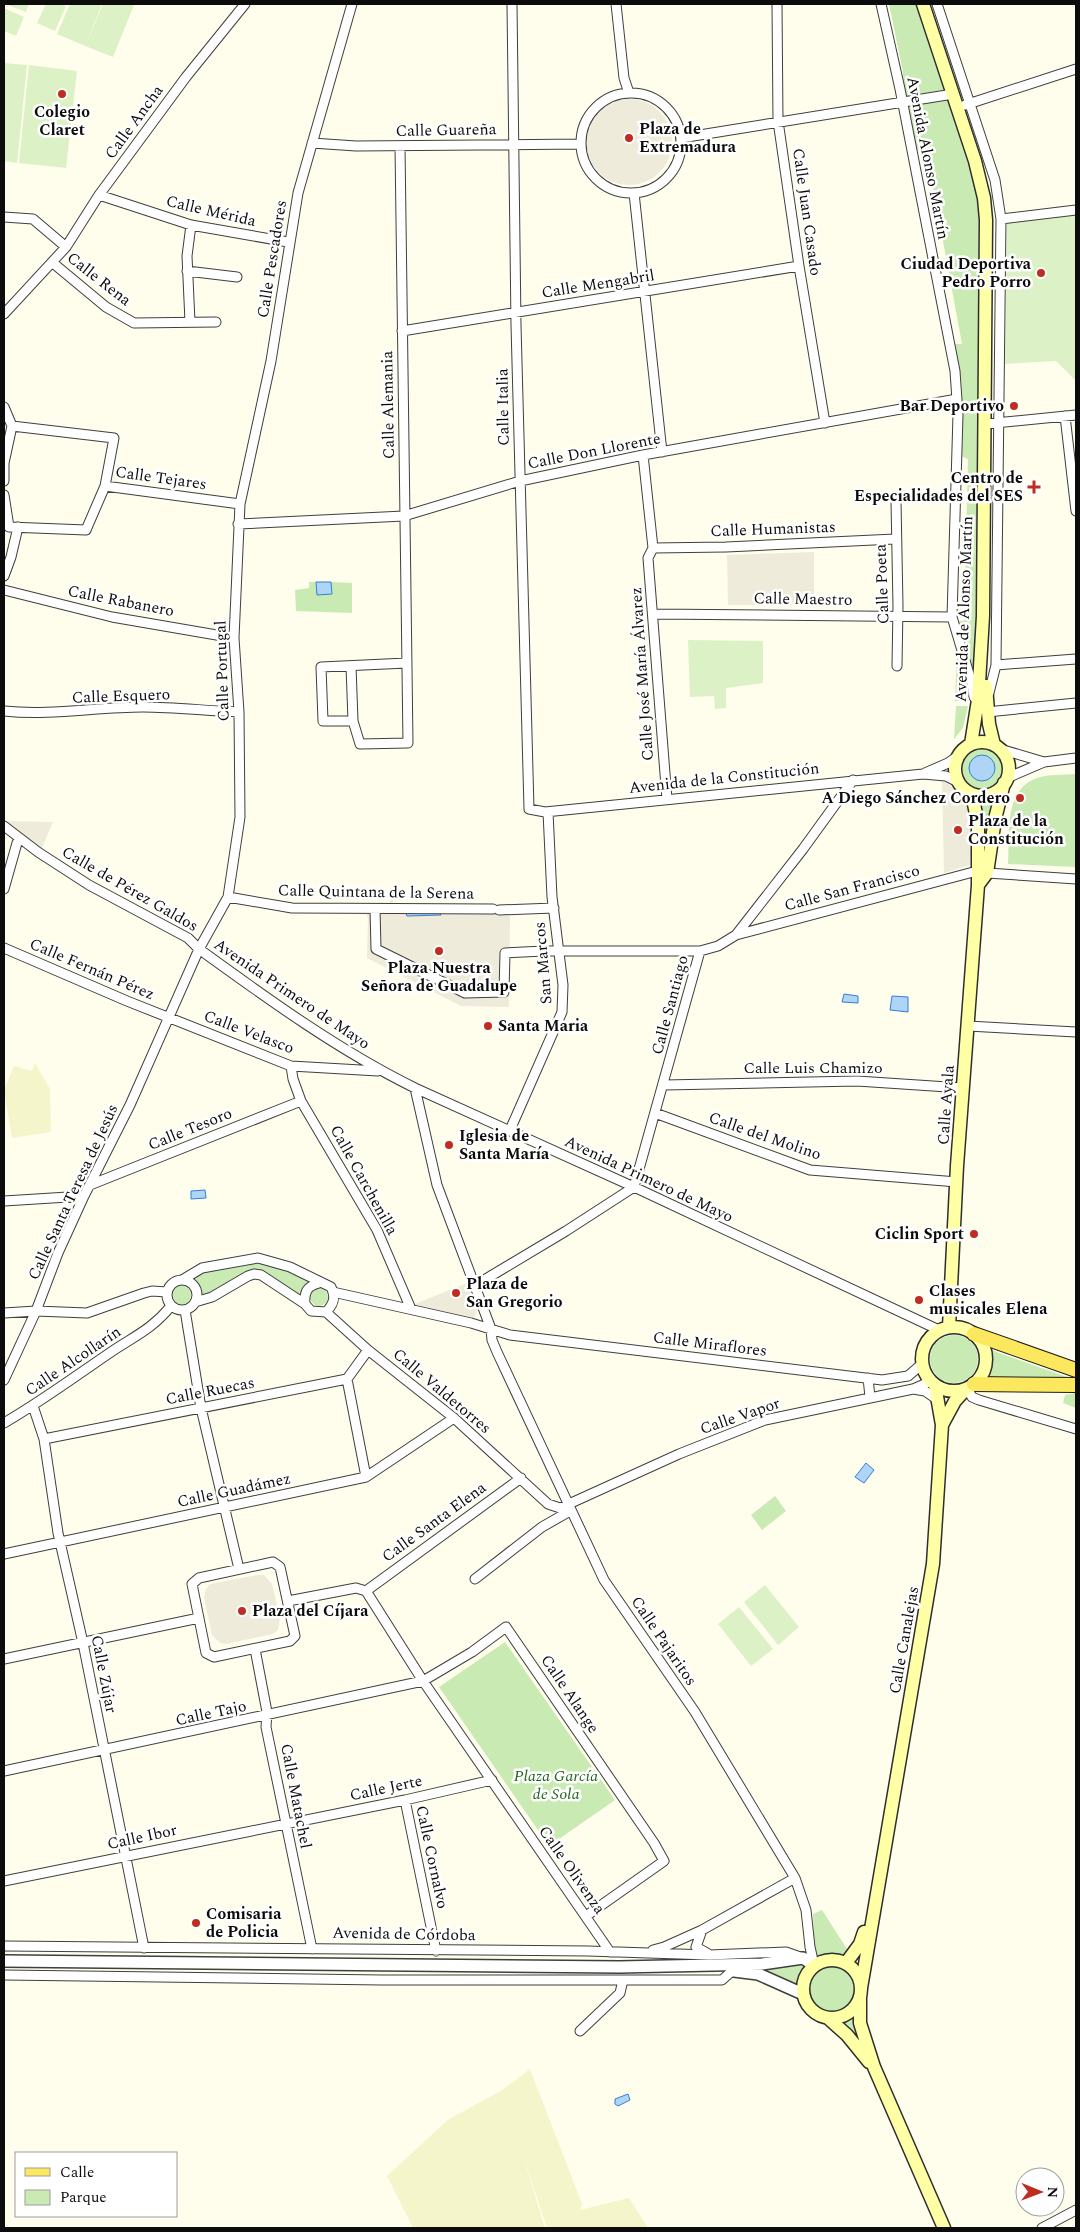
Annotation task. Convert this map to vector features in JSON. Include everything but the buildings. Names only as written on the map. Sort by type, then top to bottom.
[{"type":"main road","name":"Avenida de Alonso Martín","points":[[923,4],[975,161],[984,198],[986,244],[982,616],[984,704],[997,747]]},
{"type":"main road","name":"Avenida de Alonso Martín","points":[[973,739],[984,704]]},
{"type":"main road","points":[[968,792],[984,796],[992,794],[1005,781],[1008,762],[997,747],[987,742],[973,739],[958,756],[955,774],[958,782],[968,792],[974,804],[978,824],[982,872]]},
{"type":"main road","name":"Calle Ayala","points":[[942,1324],[957,1182],[978,885],[1005,781]]},
{"type":"main road","points":[[1076,1370],[961,1328],[942,1324],[924,1346],[922,1364],[933,1383],[951,1391],[969,1387],[1076,1385]]},
{"type":"main road","points":[[942,1425],[952,1407],[984,1368],[985,1359],[980,1341],[974,1334]]},
{"type":"main road","name":"Calle Canalejas","points":[[874,2067],[860,2022],[861,1993],[875,1899],[932,1577],[939,1503],[942,1425],[933,1383]]},
{"type":"main road","name":"Calle Canalejas","points":[[846,1963],[860,1944],[875,1899]]},
{"type":"main road","points":[[828,2018],[844,2015],[851,2011],[861,1993],[857,1973],[846,1963],[830,1960],[814,1965],[805,1978],[803,1994],[809,2007],[821,2016],[828,2018],[847,2035],[874,2067],[944,2228]]},
{"type":"street","name":"Calle Ancha","points":[[6,310],[53,263],[66,247],[99,195],[186,77],[245,4]]},
{"type":"street","name":"Calle Pescadores","points":[[238,524],[240,504],[271,361],[288,242],[298,192],[352,4]]},
{"type":"street","name":"Calle Italia","points":[[512,4],[516,313],[529,809]]},
{"type":"street","points":[[616,4],[624,78],[629,93]]},
{"type":"street","name":"Calle Juan Casado","points":[[777,4],[778,121],[799,266],[825,422]]},
{"type":"street","name":"Avenida Alonso Martín","points":[[881,4],[955,371],[957,399],[952,616],[974,693],[973,739]]},
{"type":"street","name":"Avenida de Alonso Martín","points":[[937,4],[995,180],[1001,219],[996,665],[984,704]]},
{"type":"street","points":[[957,108],[1076,69]]},
{"type":"street","points":[[629,93],[650,97],[667,109],[675,121],[681,138],[677,162],[670,174],[660,184],[634,193],[614,190],[597,180],[588,170],[581,144],[582,131],[587,119],[595,108],[610,98],[629,93]]},
{"type":"street","points":[[681,138],[953,94]]},
{"type":"street","name":"Calle Guareña","points":[[312,143],[400,146],[581,144]]},
{"type":"street","name":"Calle Alemania","points":[[353,721],[360,744],[408,742],[400,146]]},
{"type":"street","points":[[634,193],[662,452]]},
{"type":"street","name":"Calle Mérida","points":[[99,195],[191,225],[288,242]]},
{"type":"street","points":[[1001,219],[1076,210]]},
{"type":"street","points":[[4,217],[33,219],[66,247]]},
{"type":"street","points":[[190,322],[187,271],[191,225]]},
{"type":"street","name":"Calle Rena","points":[[53,263],[106,307],[134,323],[216,322]]},
{"type":"street","name":"Calle Mengabril","points":[[402,331],[799,266]]},
{"type":"street","points":[[187,271],[237,277]]},
{"type":"street","name":"Calle Don Llorente","points":[[238,524],[404,516],[520,481],[643,455],[957,399]]},
{"type":"street","points":[[4,407],[12,426],[4,463],[4,481]]},
{"type":"street","points":[[985,424],[1076,415]]},
{"type":"street","points":[[1065,416],[1076,511]]},
{"type":"street","points":[[12,426],[114,438],[106,486]]},
{"type":"street","name":"Calle José María Álvarez","points":[[643,455],[652,548],[648,558],[654,614],[667,799]]},
{"type":"street","name":"Calle Tejares","points":[[18,528],[86,530],[106,486],[240,504]]},
{"type":"street","points":[[4,495],[9,527],[18,528],[4,576]]},
{"type":"street","name":"Calle Poeta","points":[[896,501],[897,666]]},
{"type":"street","name":"Calle Portugal","points":[[228,898],[240,817],[239,712],[234,638],[238,524]]},
{"type":"street","name":"Calle Humanistas","points":[[652,548],[895,539]]},
{"type":"street","name":"Calle Rabanero","points":[[4,590],[112,617],[234,638]]},
{"type":"street","name":"Calle Maestro","points":[[654,614],[952,616]]},
{"type":"street","points":[[996,665],[1076,659]]},
{"type":"street","points":[[351,666],[353,721],[323,721],[321,666],[407,663]]},
{"type":"street","points":[[984,704],[1076,703]]},
{"type":"street","name":"Calle Esquero","points":[[4,711],[26,714],[62,713],[142,707],[239,712]]},
{"type":"street","points":[[997,747],[1044,762]]},
{"type":"street","name":"Avenida de la Constitución","points":[[923,774],[948,764],[958,756]]},
{"type":"street","points":[[1005,781],[1044,762],[1076,758]]},
{"type":"street","name":"Avenida de la Constitución","points":[[529,809],[548,812],[923,774],[946,776],[958,782]]},
{"type":"street","name":"Calle Santiago","points":[[634,1187],[700,951],[718,946],[736,935],[803,849],[853,780]]},
{"type":"street","points":[[827,783],[841,796]]},
{"type":"street","name":"San Marcos","points":[[510,1130],[562,1012],[563,985],[554,908],[548,812]]},
{"type":"street","name":"Calle de Pérez Galdos","points":[[4,826],[20,840],[89,885],[188,938],[199,949]]},
{"type":"street","points":[[4,889],[14,852],[20,840]]},
{"type":"street","name":"Calle San Francisco","points":[[736,935],[982,872],[1076,879]]},
{"type":"street","name":"Calle Quintana de la Serena","points":[[228,898],[292,908],[496,910],[554,908]]},
{"type":"street","name":"Calle Santa Teresa de Jesús","points":[[4,1380],[36,1311],[58,1253],[84,1196],[130,1105],[199,949],[228,898]]},
{"type":"street","points":[[375,908],[376,949],[465,993],[504,992],[505,953],[700,951]]},
{"type":"street","name":"Calle Fernán Pérez","points":[[4,948],[168,1017]]},
{"type":"street","name":"Avenida Primero de Mayo","points":[[199,949],[284,1011],[381,1071],[429,1095],[634,1187],[773,1254],[942,1324]]},
{"type":"street","name":"Calle Velasco","points":[[168,1017],[290,1066],[381,1071]]},
{"type":"street","points":[[968,1026],[1076,1032]]},
{"type":"street","name":"Calle Carchenilla","points":[[290,1066],[302,1101],[376,1230],[411,1309]]},
{"type":"street","name":"Calle Luis Chamizo","points":[[664,1085],[857,1081],[963,1088]]},
{"type":"street","points":[[415,1088],[437,1185],[491,1328]]},
{"type":"street","points":[[419,1105],[429,1095]]},
{"type":"street","name":"Calle Tesoro","points":[[90,1185],[302,1101]]},
{"type":"street","name":"Calle del Molino","points":[[655,1114],[810,1170],[957,1182]]},
{"type":"street","points":[[474,1286],[566,1231],[634,1187]]},
{"type":"street","points":[[4,1200],[84,1196]]},
{"type":"street","points":[[239,1569],[226,1507],[222,1498],[178,1309],[167,1300],[167,1292],[174,1282],[182,1280],[202,1268],[258,1258],[290,1268],[332,1289],[491,1328]]},
{"type":"street","name":"Calle Valdetorres","points":[[195,1302],[212,1297],[248,1276],[254,1274],[261,1275],[305,1304],[311,1311],[322,1312],[454,1418],[552,1507],[569,1508]]},
{"type":"street","points":[[178,1309],[195,1302],[197,1298],[195,1288],[187,1281],[182,1280]]},
{"type":"street","points":[[305,1304],[304,1294],[312,1284],[318,1282]]},
{"type":"street","points":[[322,1312],[333,1302],[332,1289]]},
{"type":"street","points":[[4,1313],[36,1311],[87,1313],[152,1291],[167,1292]]},
{"type":"street","name":"Calle Alcollarín","points":[[4,1423],[33,1406],[178,1309]]},
{"type":"street","points":[[471,1323],[480,1317],[484,1311]]},
{"type":"street","name":"Calle Miraflores","points":[[491,1328],[510,1335],[868,1378],[893,1380],[908,1376],[922,1364]]},
{"type":"street","name":"Calle Pajaritos","points":[[491,1328],[492,1340],[561,1492],[604,1580],[695,1712],[795,1878],[806,1910],[814,1965]]},
{"type":"street","points":[[366,1477],[347,1379],[368,1350]]},
{"type":"street","points":[[868,1378],[870,1397]]},
{"type":"street","name":"Calle Ruecas","points":[[44,1439],[347,1379]]},
{"type":"street","name":"Calle Vapor","points":[[475,1579],[569,1508],[679,1454],[765,1420],[933,1383]]},
{"type":"street","points":[[969,1387],[972,1397],[979,1400],[1076,1429]]},
{"type":"street","points":[[912,1389],[926,1391],[938,1400]]},
{"type":"street","points":[[952,1407],[962,1402],[979,1400]]},
{"type":"street","name":"Calle Zújar","points":[[33,1406],[44,1439],[61,1542],[144,1948]]},
{"type":"street","name":"Calle Guadámez","points":[[4,1554],[366,1477],[454,1418]]},
{"type":"street","name":"Calle Santa Elena","points":[[366,1591],[521,1478]]},
{"type":"street","points":[[539,1495],[552,1499],[561,1492]]},
{"type":"street","points":[[273,1562],[280,1567],[288,1600],[295,1636],[290,1641],[214,1657],[206,1653],[192,1584],[199,1578],[273,1562]]},
{"type":"street","points":[[288,1600],[356,1588],[366,1591]]},
{"type":"street","name":"Calle Olivenza","points":[[366,1591],[423,1681],[610,1952]]},
{"type":"street","points":[[4,1659],[199,1618]]},
{"type":"street","name":"Calle Alange","points":[[423,1681],[472,1652],[506,1627],[649,1835],[664,1861],[586,1916]]},
{"type":"street","name":"Calle Matachel","points":[[255,1648],[286,1823],[312,1949]]},
{"type":"street","name":"Calle Tajo","points":[[4,1772],[266,1717],[423,1681]]},
{"type":"street","name":"Calle Jerte","points":[[286,1823],[405,1800],[492,1780]]},
{"type":"street","name":"Calle Cornalvo","points":[[405,1800],[436,1950]]},
{"type":"street","name":"Calle Ibor","points":[[4,1881],[286,1823]]},
{"type":"street","points":[[638,1952],[664,1948],[702,1930],[795,1878]]},
{"type":"street","points":[[702,1930],[696,1947],[709,1955]]},
{"type":"street","name":"Avenida de Córdoba","points":[[4,1946],[638,1952],[709,1955],[786,1952],[804,1958],[814,1965]]},
{"type":"street","name":"Avenida de Córdoba","points":[[4,1961],[690,1966],[762,1964],[804,1958]]},
{"type":"street","name":"Avenida de Córdoba","points":[[690,1966],[758,1974],[803,1994]]},
{"type":"street","points":[[4,1975],[382,1980],[722,1980],[732,1971]]},
{"type":"street","points":[[580,2031],[620,1993],[623,1980]]},
{"type":"street","points":[[1042,2228],[1076,2210]]},
{"type":"green space","points":[[5,4],[29,4],[26,12]]},
{"type":"green space","points":[[46,4],[66,6],[55,31],[37,23]]},
{"type":"green space","points":[[70,4],[102,4],[85,46],[57,34]]},
{"type":"green space","points":[[103,4],[134,5],[113,57],[85,46]]},
{"type":"green space","points":[[889,4],[923,4],[980,180],[985,424],[975,675],[958,621],[964,621],[968,459],[961,456],[953,344],[962,344],[926,149],[912,151],[902,102],[903,72]]},
{"type":"green space","points":[[4,8],[24,17],[16,36],[4,31]]},
{"type":"green space","points":[[4,63],[27,65],[17,163],[4,161]]},
{"type":"green space","points":[[29,65],[77,71],[66,168],[19,163]]},
{"type":"green space","name":"Ciudad Deportiva Pedro Porro","points":[[1076,210],[1076,381],[1056,361],[1005,364],[1007,218]]},
{"type":"green space","points":[[309,582],[316,582],[317,595],[332,594],[331,582],[352,583],[352,613],[296,611],[295,590],[309,588]]},
{"type":"green space","points":[[688,640],[763,641],[763,683],[726,688],[726,708],[715,709],[714,696],[690,697]]},
{"type":"green space","points":[[957,655],[966,681],[968,698],[964,701],[955,701]]},
{"type":"green space","points":[[956,706],[968,706],[963,728],[954,739]]},
{"type":"green space","points":[[979,746],[987,746],[999,752],[1005,768],[999,784],[987,790],[979,790],[967,784],[961,772],[961,764],[967,752]]},
{"type":"green space","points":[[1076,774],[1076,867],[1008,864],[1009,827],[1013,803],[1018,792],[1026,784],[1037,778],[1051,775]]},
{"type":"green space","points":[[993,802],[988,845],[984,844],[980,803]]},
{"type":"green space","points":[[35,1063],[50,1089],[51,1132],[12,1138],[4,1090],[14,1066],[32,1071]]},
{"type":"green space","points":[[244,1263],[267,1264],[290,1272],[309,1282],[303,1288],[300,1298],[256,1271],[199,1300],[199,1289],[189,1278],[202,1272]]},
{"type":"green space","points":[[181,1285],[188,1288],[191,1295],[188,1302],[181,1305],[174,1302],[171,1295],[174,1288]]},
{"type":"green space","points":[[315,1288],[323,1288],[328,1293],[326,1304],[315,1306],[310,1301],[310,1293]]},
{"type":"green space","points":[[954,1335],[963,1337],[971,1342],[976,1350],[978,1359],[976,1368],[971,1376],[963,1381],[954,1383],[945,1381],[937,1376],[932,1368],[930,1359],[932,1350],[937,1342],[945,1337]]},
{"type":"green space","points":[[988,1349],[1070,1378],[981,1381],[989,1366]]},
{"type":"green space","points":[[1076,1393],[1076,1408],[1063,1403],[1065,1395]]},
{"type":"green space","points":[[775,1496],[786,1511],[762,1530],[751,1515]]},
{"type":"green space","points":[[765,1585],[799,1627],[778,1645],[744,1602]]},
{"type":"green space","points":[[739,1607],[773,1649],[751,1666],[718,1624]]},
{"type":"green space","name":"Plaza García de Sola","points":[[505,1642],[615,1800],[549,1846],[439,1687]]},
{"type":"green space","points":[[822,1910],[847,1949],[850,1958],[846,1963],[857,1973],[860,1980],[860,1997],[874,2067],[828,2018],[812,2009],[803,1994],[757,1974],[762,1964],[793,1960],[814,1951],[813,1914]]},
{"type":"green space","points":[[530,2069],[582,2204],[580,2210],[629,2198],[648,2228],[547,2228],[521,2150],[545,2228],[413,2228],[387,2176],[449,2119],[501,2091]]},
{"type":"shaded area","name":"Plaza de Extremadura","points":[[629,99],[645,102],[653,106],[665,118],[669,126],[672,142],[669,158],[665,166],[653,178],[645,182],[629,185],[613,182],[605,178],[593,166],[589,158],[586,142],[589,126],[593,118],[605,106],[613,102]]},
{"type":"shaded area","points":[[814,552],[814,605],[728,605],[727,555]]},
{"type":"shaded area","name":"Plaza de la Constitución","points":[[942,781],[950,785],[966,802],[973,823],[970,865],[944,873]]},
{"type":"shaded area","points":[[4,821],[53,822],[41,850]]},
{"type":"shaded area","name":"Plaza Nuestra Señora de Guadalupe","points":[[393,899],[393,904],[508,905],[510,916],[509,1007],[461,1006],[367,958],[368,919],[364,904],[389,904],[390,900]]},
{"type":"shaded area","name":"Plaza de San Gregorio","points":[[467,1283],[478,1309],[473,1319],[418,1310],[415,1304]]},
{"type":"shaded area","name":"Plaza del Cíjara","points":[[264,1575],[272,1584],[280,1618],[278,1630],[273,1634],[226,1644],[220,1643],[212,1635],[204,1598],[205,1592],[209,1585],[214,1583]]},
{"type":"water","points":[[316,582],[331,582],[332,594],[317,595]]},
{"type":"water","points":[[982,755],[991,759],[995,768],[991,777],[982,781],[973,777],[969,768],[973,759]]},
{"type":"water","points":[[406,913],[440,913],[441,915],[407,916]]},
{"type":"water","points":[[844,994],[858,996],[858,1003],[842,1002]]},
{"type":"water","points":[[892,996],[908,997],[908,1012],[890,1010]]},
{"type":"water","points":[[205,1190],[206,1198],[191,1199],[191,1191]]},
{"type":"water","points":[[866,1463],[874,1470],[864,1483],[855,1477]]},
{"type":"water","points":[[628,2094],[630,2100],[618,2106],[615,2104],[615,2099]]},
{"type":"place","name":"Colegio Claret","points":[[62,94]]},
{"type":"place","name":"Plaza de Extremadura","points":[[629,138]]},
{"type":"place","name":"Ciudad Deportiva Pedro Porro","points":[[1041,273]]},
{"type":"place","name":"Bar Deportivo","points":[[1014,406]]},
{"type":"place","name":"Centro de Especialidades del SES","points":[[1034,487]]},
{"type":"place","name":"A Diego Sánchez Cordero","points":[[1020,798]]},
{"type":"place","name":"Plaza de la Constitución","points":[[958,830]]},
{"type":"place","name":"Plaza Nuestra Señora de Guadalupe","points":[[439,951]]},
{"type":"place","name":"Santa Maria","points":[[488,1026]]},
{"type":"place","name":"Iglesia de Santa María","points":[[449,1145]]},
{"type":"place","name":"Ciclin Sport","points":[[974,1234]]},
{"type":"place","name":"Plaza de San Gregorio","points":[[456,1293]]},
{"type":"place","name":"Clases musicales Elena","points":[[919,1300]]},
{"type":"place","name":"Plaza del Cíjara","points":[[242,1611]]},
{"type":"place","name":"Comisaria de Policia","points":[[196,1923]]}]
